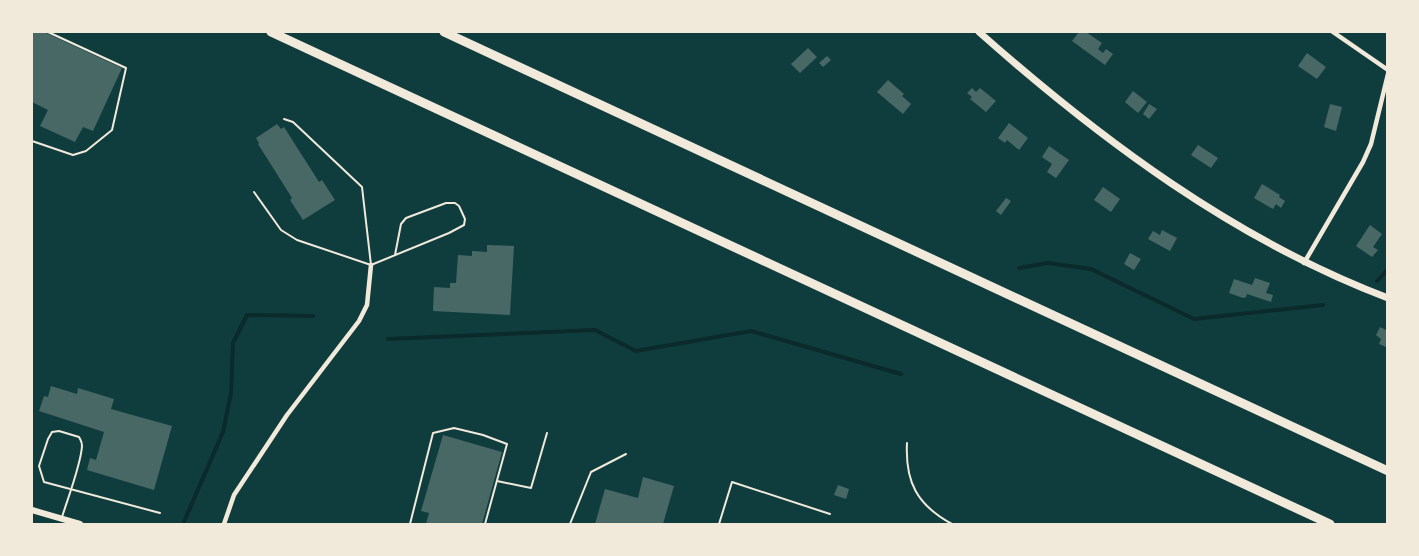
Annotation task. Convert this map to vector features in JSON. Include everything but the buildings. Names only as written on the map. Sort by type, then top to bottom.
[{"type":"highway","points":[[271,32],[1330,525]]},
{"type":"highway","points":[[444,32],[1388,471]]},
{"type":"main road","points":[[980,32],[1148,168],[1262,240],[1304,263],[1388,298]]},
{"type":"street","points":[[1304,263],[1363,162],[1371,144],[1388,72],[1333,32]]},
{"type":"street","points":[[224,525],[234,495],[286,415],[359,321],[367,304],[371,265]]},
{"type":"street","points":[[32,510],[80,525]]},
{"type":"lane","points":[[32,141],[73,155],[86,151],[112,130],[126,68],[48,32]]},
{"type":"lane","points":[[284,119],[293,122],[362,187],[371,265]]},
{"type":"lane","points":[[254,192],[281,230],[297,240],[371,265],[460,228],[464,225],[465,219],[459,206],[446,203],[406,218],[401,224],[395,255]]},
{"type":"lane","points":[[410,525],[433,434],[454,428],[507,444],[485,525]]},
{"type":"lane","points":[[62,519],[70,488],[82,444],[79,437],[59,430],[52,432],[48,439],[39,466],[44,482],[70,488],[160,513]]},
{"type":"lane","points":[[497,481],[531,488],[547,433]]},
{"type":"lane","points":[[570,525],[591,472],[626,454]]},
{"type":"lane","points":[[719,525],[732,482],[830,514]]},
{"type":"path","points":[[907,443],[906,459],[914,490],[924,506],[952,525]]},
{"type":"waterway","points":[[1019,268],[1048,263],[1091,269],[1194,319],[1323,305]]},
{"type":"waterway","points":[[1377,281],[1388,269]]},
{"type":"waterway","points":[[183,524],[223,432],[231,393],[233,343],[247,315],[313,316]]},
{"type":"waterway","points":[[388,339],[595,330],[636,351],[751,331],[901,374]]}]
